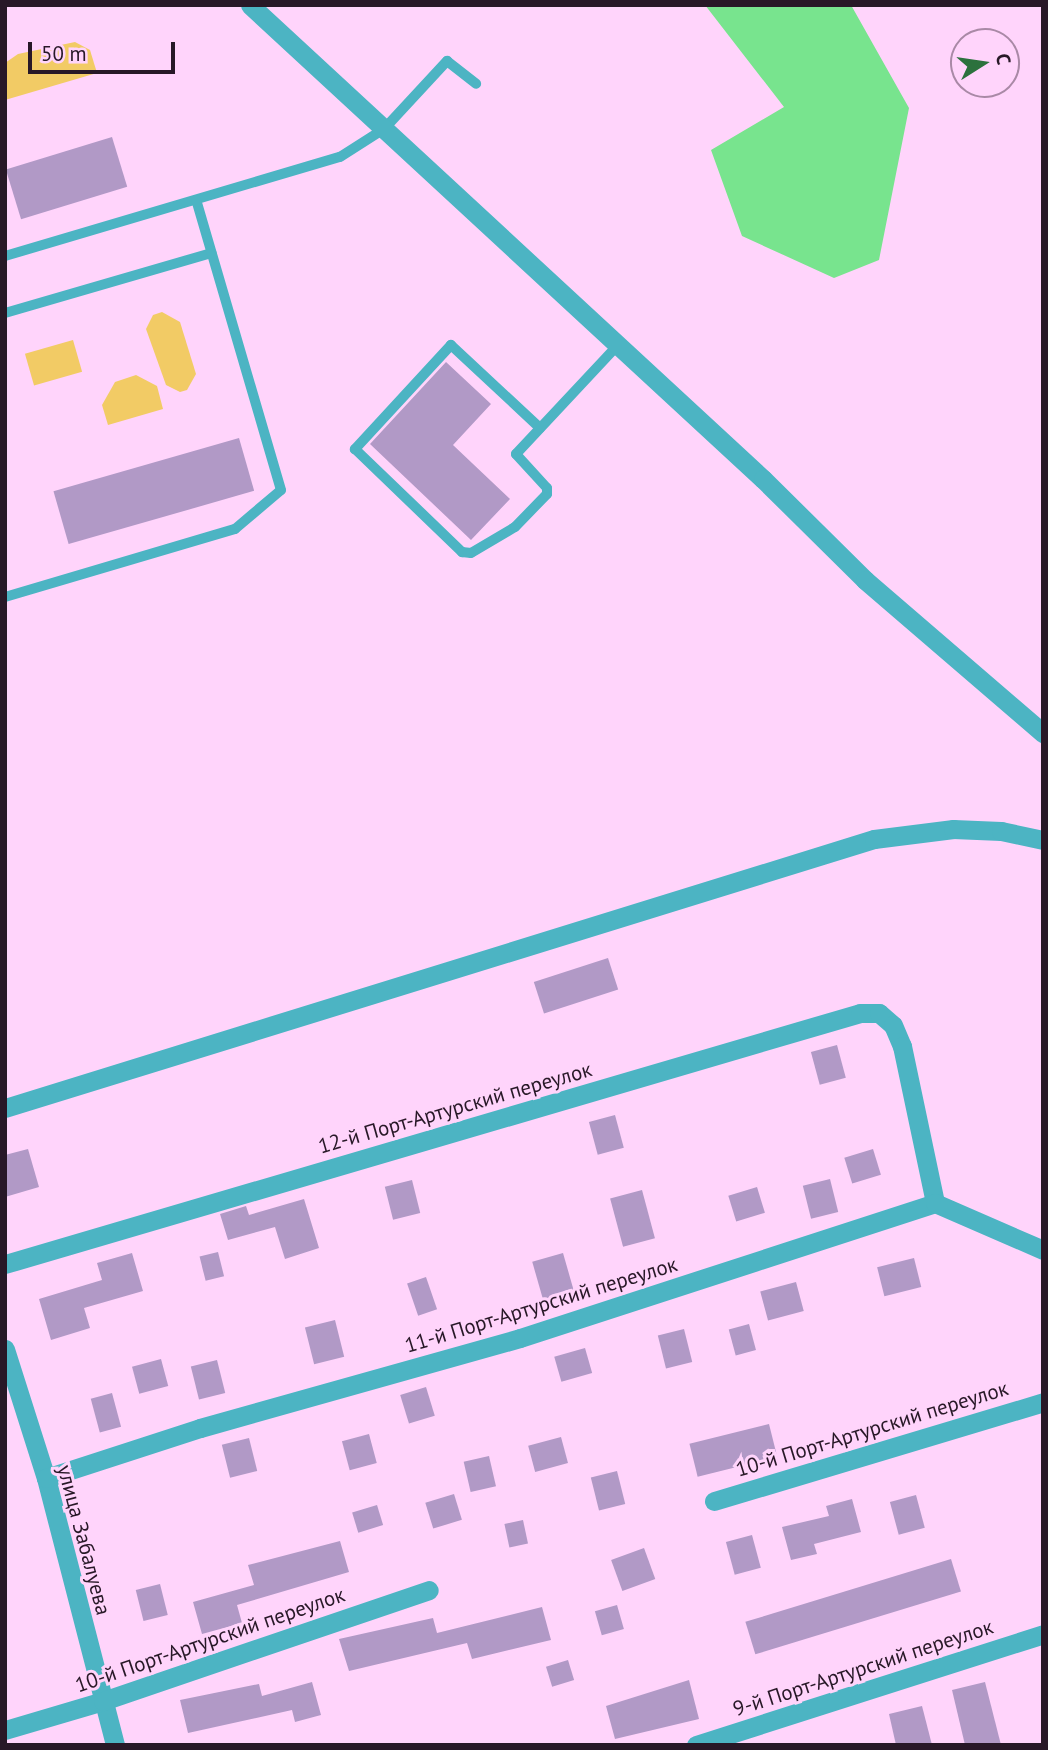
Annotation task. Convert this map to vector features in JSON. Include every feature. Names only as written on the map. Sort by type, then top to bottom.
[{"type":"street","points":[[250,5],[618,345],[865,580],[1043,733]]},
{"type":"street","points":[[5,1108],[874,839],[953,829],[1001,831],[1043,840]]},
{"type":"street","name":"12-й Порт-Артурский переулок","points":[[5,1264],[860,1013],[879,1013],[893,1025],[902,1046],[935,1203]]},
{"type":"street","points":[[935,1203],[1043,1250]]},
{"type":"street","name":"11-й Порт-Артурский переулок","points":[[46,1478],[200,1428],[520,1338],[935,1203]]},
{"type":"street","name":"улица Забалуева","points":[[5,1349],[46,1478],[115,1745]]},
{"type":"street","name":"10-й Порт-Артурский переулок","points":[[714,1501],[1043,1402]]},
{"type":"street","name":"10-й Порт-Артурский переулок","points":[[5,1730],[103,1701],[429,1590]]},
{"type":"street","name":"9-й Порт-Артурский переулок","points":[[696,1745],[1043,1634]]},
{"type":"lane","points":[[5,256],[336,159],[384,128],[447,61],[476,84]]},
{"type":"lane","points":[[5,597],[235,529],[281,490],[196,200]]},
{"type":"lane","points":[[5,313],[211,253]]},
{"type":"lane","points":[[540,428],[451,345],[355,449],[466,554],[515,527],[547,494],[547,488],[516,457],[618,345]]},
{"type":"shaded area","points":[[705,5],[851,5],[909,108],[879,260],[834,278],[742,236],[711,150],[784,107]]},
{"type":"shaded area","points":[[75,42],[90,50],[97,73],[5,100],[5,63],[18,54]]},
{"type":"shaded area","points":[[162,312],[180,322],[196,374],[187,390],[180,392],[166,385],[146,329],[153,315]]},
{"type":"shaded area","points":[[73,340],[82,372],[34,386],[25,354]]},
{"type":"shaded area","points":[[136,375],[157,386],[163,409],[108,425],[102,405],[115,382]]},
{"type":"building","points":[[112,137],[127,187],[21,219],[6,169]]},
{"type":"building","points":[[446,362],[491,404],[453,445],[510,499],[471,540],[370,444]]},
{"type":"building","points":[[239,438],[254,491],[69,544],[53,491]]},
{"type":"building","points":[[608,958],[618,989],[544,1013],[534,982]]},
{"type":"building","points":[[837,1045],[846,1078],[820,1085],[811,1052]]},
{"type":"building","points":[[615,1115],[624,1148],[598,1155],[589,1122]]},
{"type":"building","points":[[28,1149],[39,1187],[5,1197],[5,1155]]},
{"type":"building","points":[[873,1149],[881,1175],[852,1184],[844,1158]]},
{"type":"building","points":[[830,1179],[838,1212],[811,1219],[803,1186]]},
{"type":"building","points":[[412,1180],[420,1213],[393,1220],[385,1187]]},
{"type":"building","points":[[757,1187],[765,1213],[736,1222],[728,1196]]},
{"type":"building","points":[[642,1190],[655,1238],[623,1247],[610,1199]]},
{"type":"building","points":[[304,1199],[319,1248],[285,1259],[275,1227],[228,1240],[220,1214],[246,1206],[249,1215]]},
{"type":"building","points":[[218,1252],[224,1276],[206,1281],[200,1257]]},
{"type":"building","points":[[132,1253],[143,1291],[84,1308],[90,1328],[51,1340],[39,1299],[102,1280],[97,1263]]},
{"type":"building","points":[[563,1253],[574,1292],[544,1301],[532,1262]]},
{"type":"building","points":[[914,1258],[921,1287],[884,1296],[877,1267]]},
{"type":"building","points":[[426,1277],[437,1309],[418,1316],[407,1284]]},
{"type":"building","points":[[796,1282],[804,1311],[768,1321],[760,1292]]},
{"type":"building","points":[[335,1320],[344,1357],[314,1364],[305,1327]]},
{"type":"building","points":[[749,1324],[756,1350],[736,1356],[729,1329]]},
{"type":"building","points":[[684,1329],[692,1362],[666,1369],[658,1336]]},
{"type":"building","points":[[585,1348],[592,1373],[561,1382],[554,1357]]},
{"type":"building","points":[[161,1359],[168,1386],[139,1394],[132,1367]]},
{"type":"building","points":[[217,1360],[225,1393],[199,1400],[191,1367]]},
{"type":"building","points":[[426,1387],[435,1416],[409,1424],[400,1395]]},
{"type":"building","points":[[112,1393],[121,1427],[100,1433],[91,1399]]},
{"type":"building","points":[[769,1424],[777,1457],[698,1477],[689,1444]]},
{"type":"building","points":[[369,1434],[377,1463],[350,1470],[342,1441]]},
{"type":"building","points":[[561,1437],[568,1463],[535,1472],[528,1446]]},
{"type":"building","points":[[249,1438],[257,1471],[230,1478],[222,1445]]},
{"type":"building","points":[[489,1456],[496,1486],[471,1492],[464,1462]]},
{"type":"building","points":[[617,1471],[625,1504],[599,1511],[591,1478]]},
{"type":"building","points":[[454,1494],[462,1520],[433,1529],[425,1503]]},
{"type":"building","points":[[916,1495],[925,1528],[899,1535],[890,1502]]},
{"type":"building","points":[[852,1499],[861,1532],[814,1544],[817,1554],[791,1560],[782,1527],[829,1516],[826,1506]]},
{"type":"building","points":[[377,1505],[383,1525],[358,1533],[352,1513]]},
{"type":"building","points":[[523,1520],[528,1543],[509,1547],[504,1524]]},
{"type":"building","points":[[752,1535],[761,1568],[735,1575],[726,1542]]},
{"type":"building","points":[[340,1541],[349,1572],[237,1605],[242,1623],[202,1634],[193,1602],[254,1585],[248,1565]]},
{"type":"building","points":[[644,1548],[655,1579],[622,1591],[611,1560]]},
{"type":"building","points":[[951,1559],[961,1592],[755,1654],[745,1622]]},
{"type":"building","points":[[160,1584],[168,1615],[143,1621],[136,1590]]},
{"type":"building","points":[[617,1605],[624,1629],[602,1635],[595,1611]]},
{"type":"building","points":[[542,1607],[551,1640],[472,1659],[467,1643],[349,1671],[339,1639],[433,1618],[437,1633]]},
{"type":"building","points":[[568,1660],[574,1680],[552,1687],[546,1667]]},
{"type":"building","points":[[689,1680],[699,1719],[615,1739],[606,1706]]},
{"type":"building","points":[[312,1682],[321,1715],[295,1722],[292,1710],[188,1733],[180,1700],[259,1684],[262,1696]]},
{"type":"building","points":[[985,1682],[1001,1745],[965,1745],[952,1690]]},
{"type":"building","points":[[922,1706],[932,1745],[896,1745],[889,1714]]}]
